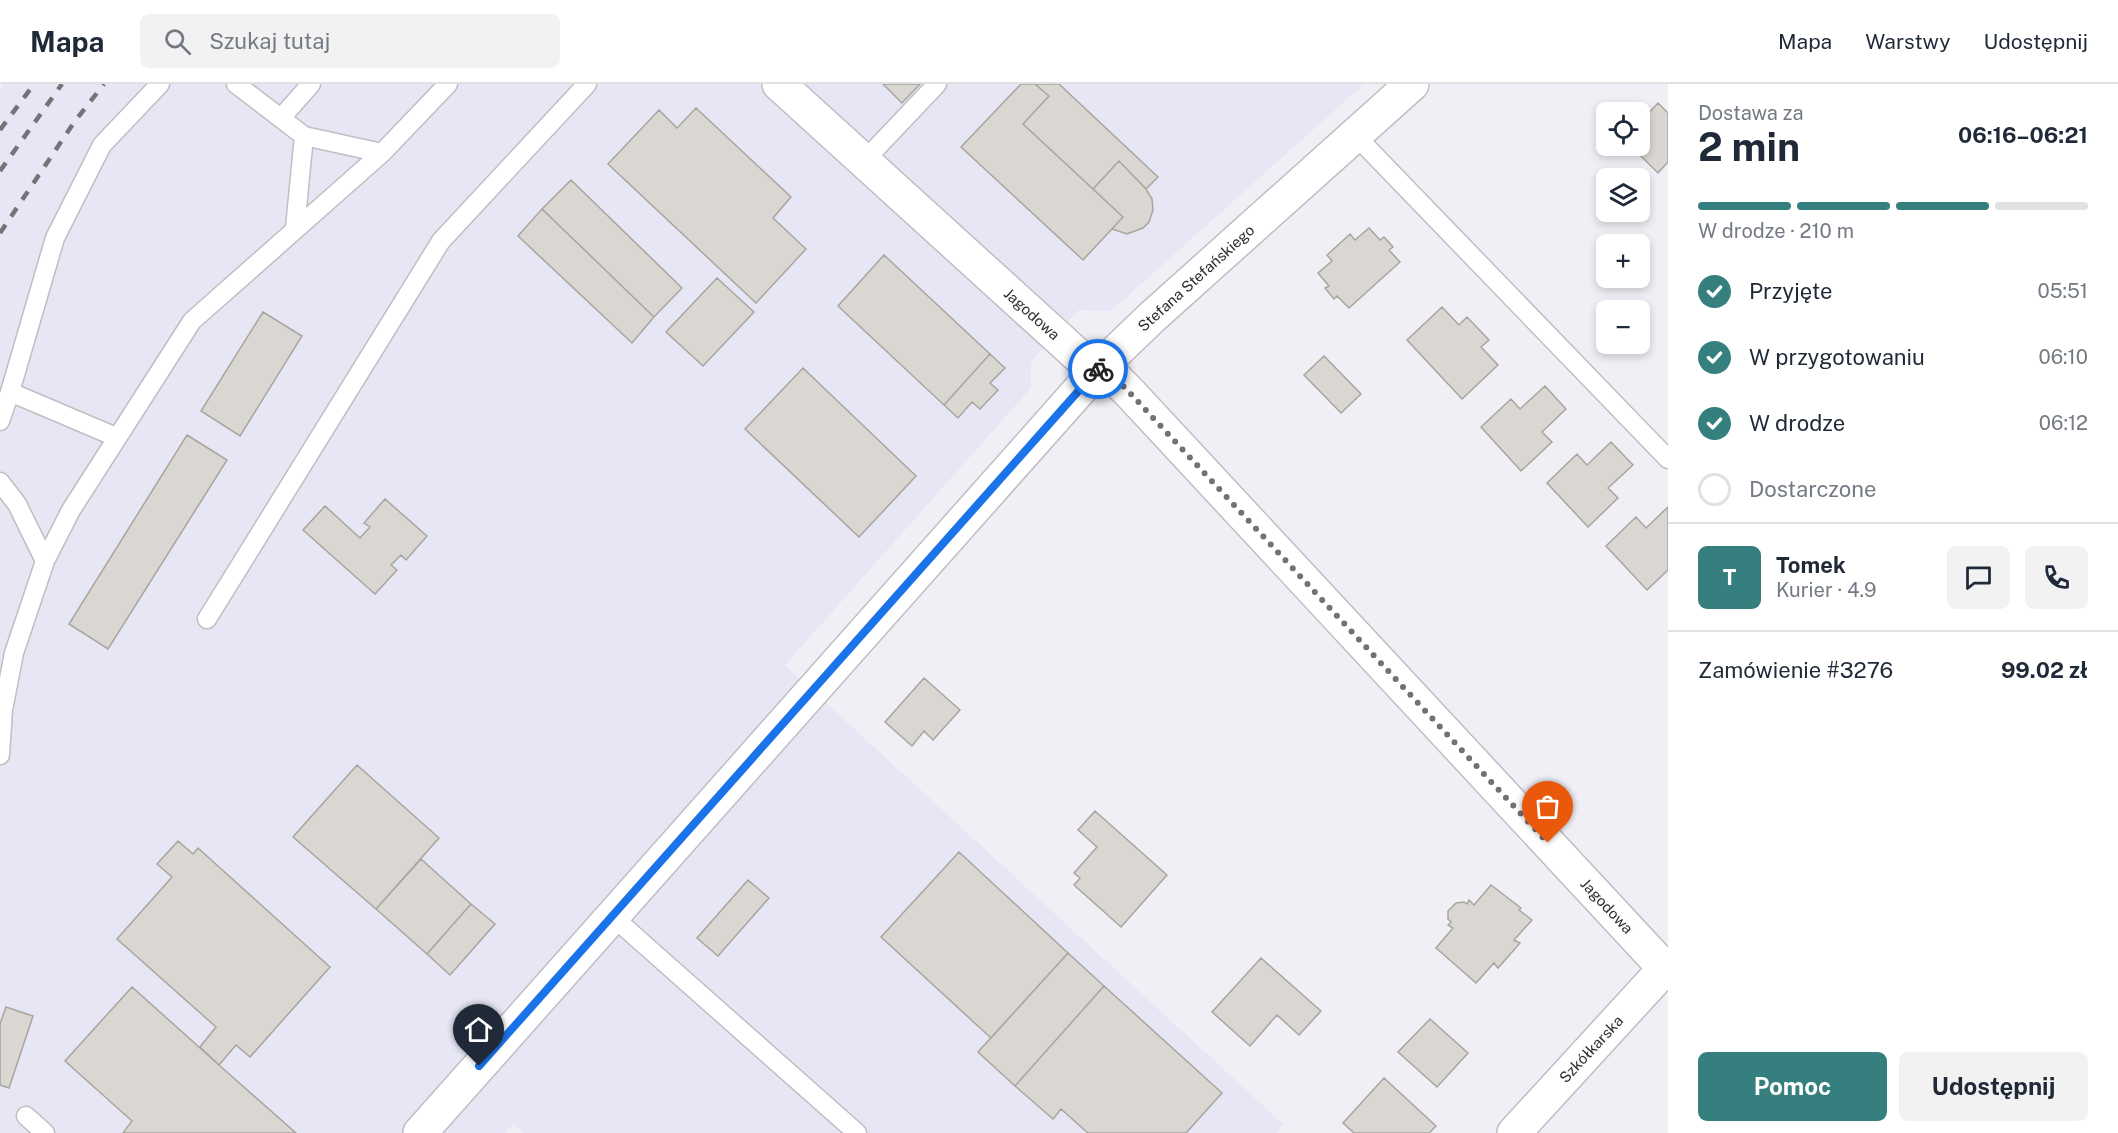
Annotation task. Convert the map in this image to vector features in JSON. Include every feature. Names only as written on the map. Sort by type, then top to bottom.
[{"type":"street","name":"Jagodowa","points":[[778,84],[1084,362],[1112,375],[1667,969]]},
{"type":"street","name":"Stefana Stefańskiego","points":[[420,1133],[1099,368],[1151,318],[1412,84]]},
{"type":"street","name":"Szkółkarska","points":[[1514,1133],[1667,969]]},
{"type":"lane","points":[[0,421],[55,238],[102,145],[160,84]]},
{"type":"lane","points":[[236,84],[304,136],[382,153]]},
{"type":"lane","points":[[281,118],[311,84]]},
{"type":"lane","points":[[0,755],[7,652],[45,561],[71,510],[192,321],[382,153],[448,84]]},
{"type":"lane","points":[[207,619],[441,241],[587,84]]},
{"type":"lane","points":[[864,161],[937,84]]},
{"type":"lane","points":[[1355,135],[1668,459]]},
{"type":"lane","points":[[295,228],[304,136]]},
{"type":"lane","points":[[10,392],[116,437]]},
{"type":"lane","points":[[0,482],[17,504],[45,561]]},
{"type":"lane","points":[[612,916],[857,1133]]},
{"type":"lane","points":[[26,1116],[45,1133]]},
{"type":"shaded area","points":[[4,84],[1364,84],[1111,311],[1079,310],[1031,362],[1031,388],[785,665],[1283,1124],[1276,1133],[524,1133],[513,1124],[505,1133],[0,1133],[0,89]]},
{"type":"building","points":[[883,84],[920,84],[902,103]]},
{"type":"building","points":[[1021,84],[1035,84],[1049,96],[1023,124],[1123,217],[1083,260],[961,147]]},
{"type":"building","points":[[1035,84],[1059,84],[1158,177],[1146,189],[1119,161],[1093,189],[1023,124],[1049,96]]},
{"type":"building","points":[[1658,103],[1668,113],[1668,162],[1658,173],[1641,156],[1650,156],[1650,111]]},
{"type":"building","points":[[696,108],[791,197],[773,218],[806,249],[756,303],[608,164],[659,110],[677,128]]},
{"type":"building","points":[[1119,161],[1146,189],[1152,199],[1153,210],[1149,222],[1143,228],[1127,234],[1112,229],[1123,217],[1093,189]]},
{"type":"building","points":[[571,180],[682,288],[654,317],[542,209]]},
{"type":"building","points":[[542,209],[654,317],[632,343],[518,236]]},
{"type":"building","points":[[1369,228],[1380,240],[1384,237],[1393,247],[1389,250],[1400,262],[1349,308],[1337,296],[1334,299],[1325,288],[1329,286],[1318,273],[1332,261],[1327,255],[1350,234],[1355,240]]},
{"type":"building","points":[[884,255],[990,354],[944,405],[838,306]]},
{"type":"building","points":[[717,278],[754,312],[703,366],[666,332]]},
{"type":"building","points":[[1442,307],[1459,325],[1467,317],[1489,340],[1481,347],[1498,365],[1462,399],[1407,340]]},
{"type":"building","points":[[263,312],[302,336],[240,436],[201,411]]},
{"type":"building","points":[[990,354],[1005,368],[990,383],[998,390],[980,409],[972,402],[958,418],[944,405]]},
{"type":"building","points":[[1324,356],[1361,394],[1341,413],[1304,375]]},
{"type":"building","points":[[803,368],[916,476],[859,537],[745,429]]},
{"type":"building","points":[[1545,386],[1566,409],[1542,432],[1552,442],[1521,471],[1481,427],[1511,399],[1520,409]]},
{"type":"building","points":[[187,435],[227,460],[108,649],[69,624]]},
{"type":"building","points":[[1611,442],[1633,465],[1608,488],[1618,498],[1588,527],[1547,483],[1577,454],[1587,465]]},
{"type":"building","points":[[385,499],[427,536],[406,560],[401,555],[391,565],[397,570],[375,594],[303,530],[325,506],[360,538],[370,527],[364,523]]},
{"type":"building","points":[[1668,507],[1668,570],[1647,590],[1606,546],[1636,517],[1646,528]]},
{"type":"building","points":[[924,678],[960,710],[933,740],[924,731],[912,746],[885,722]]},
{"type":"building","points":[[357,765],[439,838],[376,909],[293,837]]},
{"type":"building","points":[[1095,811],[1167,875],[1121,927],[1074,885],[1080,878],[1074,873],[1097,847],[1078,830]]},
{"type":"building","points":[[178,841],[193,854],[198,848],[330,967],[250,1057],[236,1045],[219,1065],[200,1047],[216,1027],[117,939],[172,877],[157,864]]},
{"type":"building","points":[[959,852],[1068,953],[991,1038],[881,937]]},
{"type":"building","points":[[421,859],[471,904],[427,954],[376,909]]},
{"type":"building","points":[[748,880],[769,898],[718,956],[697,938]]},
{"type":"building","points":[[1491,885],[1521,908],[1519,910],[1532,920],[1514,940],[1520,943],[1498,968],[1494,963],[1476,983],[1436,948],[1453,928],[1448,925],[1451,922],[1448,919],[1448,911],[1456,903],[1467,904],[1469,900],[1474,905]]},
{"type":"building","points":[[471,904],[495,924],[450,975],[427,954]]},
{"type":"building","points":[[1068,953],[1104,986],[1015,1086],[978,1052]]},
{"type":"building","points":[[1261,958],[1321,1011],[1299,1035],[1277,1015],[1250,1046],[1212,1012]]},
{"type":"building","points":[[1104,986],[1222,1093],[1186,1133],[1088,1133],[1061,1109],[1053,1119],[1015,1086]]},
{"type":"building","points":[[132,987],[296,1133],[123,1133],[132,1121],[65,1061]]},
{"type":"building","points":[[6,1007],[33,1016],[9,1088],[0,1085],[0,1024]]},
{"type":"building","points":[[1430,1019],[1468,1053],[1437,1087],[1398,1052]]},
{"type":"building","points":[[1384,1078],[1436,1126],[1429,1133],[1354,1133],[1343,1123]]},
{"type":"railway","points":[[0,130],[34,84]]},
{"type":"railway","points":[[0,171],[62,84]]},
{"type":"railway","points":[[0,233],[75,121],[104,84]]},
{"type":"way so far","points":[[1098,369],[1112,375],[1130,393],[1548,843]]},
{"type":"route","points":[[479,1066],[1098,369]]}]
